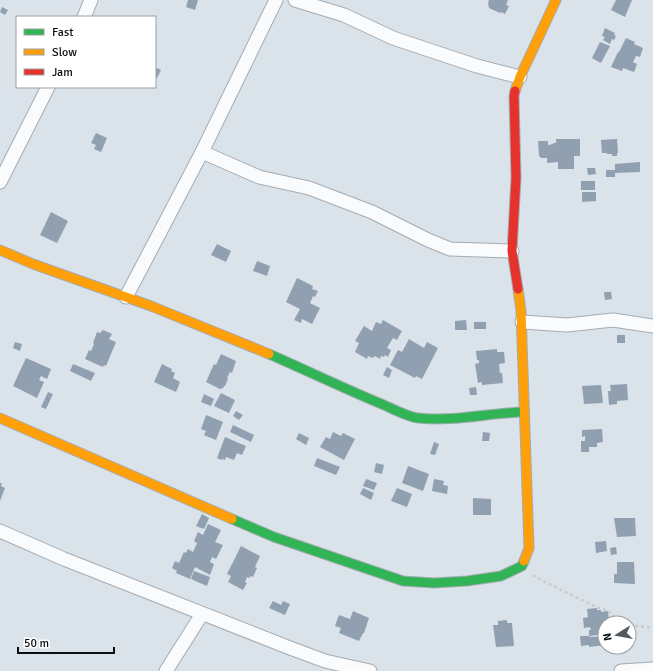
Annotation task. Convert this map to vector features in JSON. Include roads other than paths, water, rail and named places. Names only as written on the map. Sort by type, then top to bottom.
[{"type":"street","points":[[84,16],[91,0]]},
{"type":"street","points":[[126,297],[202,152],[276,0]]},
{"type":"street","points":[[295,0],[344,15],[393,38],[476,66],[520,77]]},
{"type":"street","points":[[0,418],[274,537],[403,581],[434,583],[467,582],[501,576],[522,566],[529,548],[522,322],[512,251],[516,178],[514,96],[520,77],[556,0]]},
{"type":"street","points":[[0,182],[47,88]]},
{"type":"street","points":[[202,152],[260,177],[309,188],[365,209],[428,240],[450,249],[512,251]]},
{"type":"street","points":[[0,250],[33,264],[151,306],[218,333],[416,418],[458,419],[499,413],[524,412]]},
{"type":"street","points":[[522,322],[567,325],[613,320],[653,326]]},
{"type":"street","points":[[0,531],[64,559],[325,661],[370,671]]},
{"type":"street","points":[[166,671],[202,614]]},
{"type":"street","points":[[621,671],[653,669]]}]
